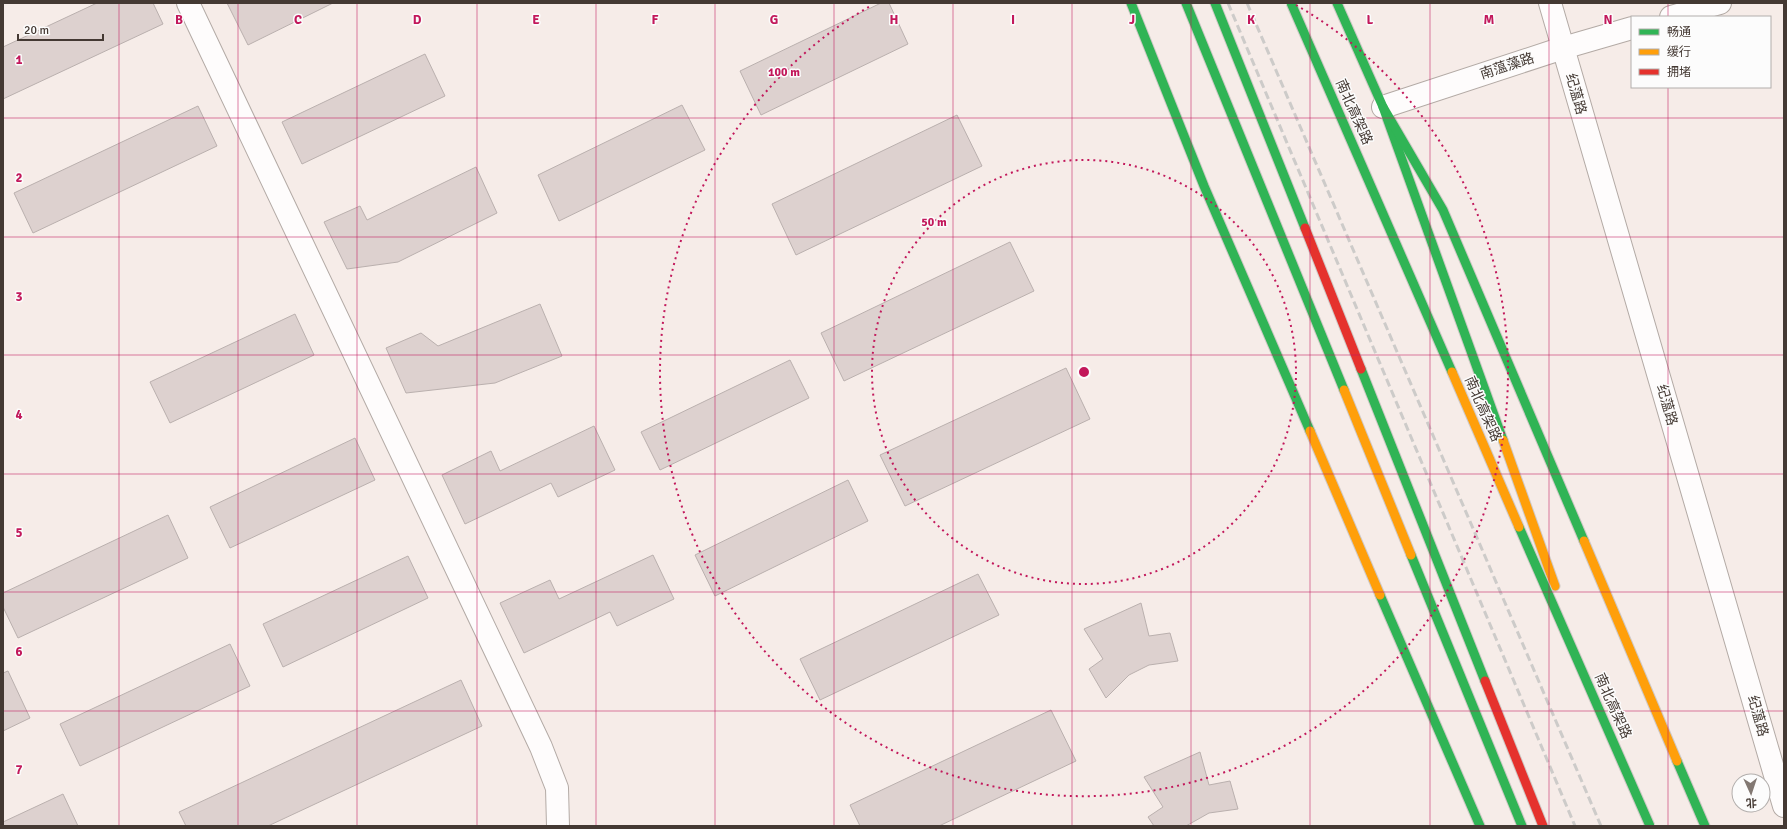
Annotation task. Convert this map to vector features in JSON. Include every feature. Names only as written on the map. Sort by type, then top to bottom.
[{"type":"main road","points":[[1131,3],[1204,186],[1480,826]]},
{"type":"main road","points":[[1186,3],[1522,826]]},
{"type":"main road","points":[[1215,3],[1543,826]]},
{"type":"main road","name":"南北高架路","points":[[1291,3],[1650,826]]},
{"type":"main road","points":[[1337,3],[1383,107],[1610,738],[1646,826]]},
{"type":"main road","points":[[1383,107],[1443,210],[1705,826]]},
{"type":"street","points":[[188,3],[541,747],[557,788],[558,826]]},
{"type":"street","name":"纪蕰路","points":[[1550,3],[1784,806]]},
{"type":"street","points":[[1674,16],[1720,3]]},
{"type":"street","name":"南蕰藻路","points":[[1383,107],[1563,48],[1631,28]]},
{"type":"building","points":[[97,3],[153,3],[163,24],[3,99],[3,47]]},
{"type":"building","points":[[227,3],[333,3],[248,45]]},
{"type":"building","points":[[881,3],[889,3],[908,44],[761,115],[740,71]]},
{"type":"building","points":[[425,54],[445,96],[302,164],[282,122]]},
{"type":"building","points":[[682,105],[705,150],[559,221],[538,175]]},
{"type":"building","points":[[198,106],[217,146],[33,233],[14,193]]},
{"type":"building","points":[[957,115],[982,166],[796,255],[772,204]]},
{"type":"building","points":[[476,167],[497,213],[398,262],[347,269],[324,222],[360,206],[367,220]]},
{"type":"building","points":[[1010,242],[1034,291],[844,381],[821,333]]},
{"type":"building","points":[[540,304],[562,356],[495,383],[406,393],[386,348],[421,333],[438,346]]},
{"type":"building","points":[[295,314],[314,355],[170,423],[150,382]]},
{"type":"building","points":[[790,360],[809,398],[660,470],[641,432]]},
{"type":"building","points":[[1066,368],[1090,419],[905,506],[880,455]]},
{"type":"building","points":[[594,426],[615,470],[558,497],[551,483],[465,524],[442,475],[491,451],[500,471]]},
{"type":"building","points":[[355,438],[375,480],[230,548],[210,507]]},
{"type":"building","points":[[848,480],[868,521],[715,596],[695,555]]},
{"type":"building","points":[[168,515],[188,558],[18,638],[3,607],[3,593]]},
{"type":"building","points":[[653,555],[674,599],[617,626],[610,612],[524,653],[500,603],[550,580],[559,599]]},
{"type":"building","points":[[408,556],[428,598],[283,667],[263,624]]},
{"type":"building","points":[[978,574],[999,615],[820,700],[800,659]]},
{"type":"building","points":[[1141,603],[1149,636],[1170,633],[1178,661],[1149,665],[1129,675],[1106,698],[1089,669],[1103,659],[1084,629]]},
{"type":"building","points":[[230,644],[250,686],[80,766],[60,724]]},
{"type":"building","points":[[8,671],[30,718],[3,731],[3,673]]},
{"type":"building","points":[[461,680],[482,726],[268,826],[186,826],[179,812]]},
{"type":"building","points":[[1051,710],[1076,761],[939,826],[860,826],[850,805]]},
{"type":"building","points":[[1200,752],[1209,785],[1230,781],[1238,809],[1209,813],[1186,826],[1154,826],[1148,817],[1163,807],[1144,777]]},
{"type":"building","points":[[63,794],[78,826],[3,826],[3,822]]},
{"type":"railway","points":[[1228,3],[1575,826]]},
{"type":"railway","points":[[1247,3],[1601,826]]},
{"type":"traffic: fast","points":[[1131,3],[1204,186],[1310,431]]},
{"type":"traffic: fast","points":[[1186,3],[1344,390]]},
{"type":"traffic: fast","points":[[1215,3],[1305,228]]},
{"type":"traffic: fast","points":[[1291,3],[1452,372]]},
{"type":"traffic: fast","points":[[1337,3],[1383,107],[1503,440]]},
{"type":"traffic: fast","points":[[1383,107],[1443,210],[1584,541]]},
{"type":"traffic: fast","points":[[1361,369],[1485,681]]},
{"type":"traffic: fast","points":[[1519,527],[1650,826]]},
{"type":"traffic: fast","points":[[1411,555],[1522,826]]},
{"type":"traffic: fast","points":[[1380,595],[1480,826]]},
{"type":"traffic: fast","points":[[1677,761],[1705,826]]},
{"type":"traffic: slow","points":[[1452,372],[1519,527]]},
{"type":"traffic: slow","points":[[1344,390],[1411,555]]},
{"type":"traffic: slow","points":[[1310,431],[1380,595]]},
{"type":"traffic: slow","points":[[1503,440],[1555,586]]},
{"type":"traffic: slow","points":[[1584,541],[1677,761]]},
{"type":"traffic: jam","points":[[1305,228],[1361,369]]},
{"type":"traffic: jam","points":[[1485,681],[1543,826]]}]
